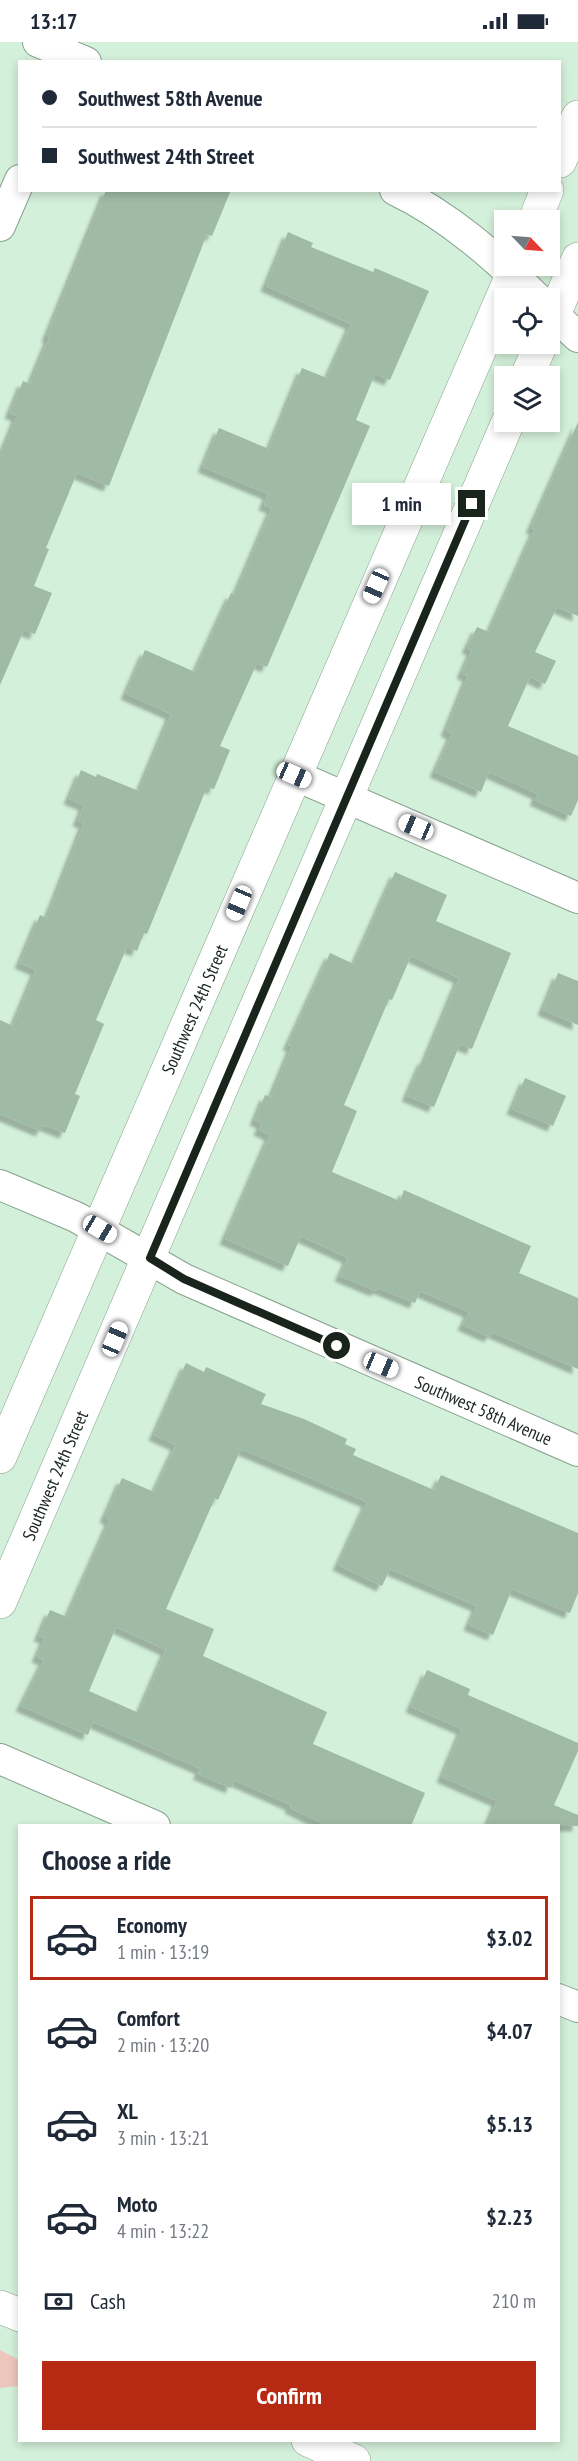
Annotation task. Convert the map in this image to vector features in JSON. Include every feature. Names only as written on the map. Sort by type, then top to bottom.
[{"type":"main road","points":[[561,159],[578,117]]},
{"type":"main road","points":[[539,210],[546,192]]},
{"type":"main road","points":[[560,293],[578,259]]},
{"type":"main road","name":"Southwest 24th Street","points":[[0,1457],[511,276]]},
{"type":"main road","name":"Southwest 24th Street","points":[[0,1602],[504,432]]},
{"type":"main road","points":[[0,2307],[18,2314]]},
{"type":"main road","points":[[312,2442],[354,2461]]},
{"type":"street","points":[[39,42],[76,60]]},
{"type":"street","points":[[0,226],[18,185]]},
{"type":"street","points":[[398,192],[460,230],[494,255]]},
{"type":"street","points":[[560,327],[578,337]]},
{"type":"street","points":[[294,775],[578,898]]},
{"type":"street","name":"Southwest 58th Avenue","points":[[0,1185],[100,1229],[184,1279],[578,1451]]},
{"type":"street","points":[[0,1759],[150,1824]]},
{"type":"street","points":[[560,2000],[578,2007]]},
{"type":"shaded area","points":[[0,2350],[18,2359],[18,2386],[0,2388]]},
{"type":"building","points":[[105,192],[230,192],[212,236],[207,234],[109,486],[77,473],[46,548],[49,549],[34,586],[52,593],[35,634],[24,630],[0,685],[0,458],[17,416],[10,413],[23,381],[30,384],[49,338],[47,336]]},
{"type":"building","points":[[288,232],[313,243],[311,247],[373,272],[375,268],[429,291],[390,380],[375,374],[356,420],[370,426],[267,667],[257,663],[220,746],[230,750],[214,789],[207,787],[147,934],[144,933],[137,951],[127,947],[96,1020],[104,1024],[75,1094],[80,1096],[65,1133],[44,1125],[41,1131],[0,1114],[0,1020],[13,1026],[36,970],[20,963],[40,915],[47,918],[84,823],[78,821],[84,805],[69,799],[81,770],[139,791],[171,714],[126,694],[145,650],[195,672],[231,593],[235,595],[272,508],[264,505],[268,494],[203,467],[219,428],[269,449],[302,368],[327,378],[351,324],[266,286]]},
{"type":"building","points":[[578,422],[578,616],[557,607],[535,652],[556,661],[545,684],[530,677],[508,726],[578,756],[578,800],[571,816],[535,800],[538,794],[489,772],[481,792],[435,772],[452,734],[446,731],[468,676],[462,673],[472,650],[467,648],[477,627],[489,632],[535,529],[531,528]]},
{"type":"building","points":[[395,872],[447,895],[436,921],[511,953],[472,1049],[460,1044],[434,1107],[407,1096],[423,1059],[425,1060],[459,978],[411,956],[392,1000],[389,999],[344,1105],[357,1111],[332,1172],[400,1201],[404,1190],[531,1246],[519,1273],[578,1298],[578,1369],[492,1332],[490,1337],[463,1325],[469,1312],[420,1291],[415,1303],[378,1288],[376,1291],[340,1276],[348,1258],[301,1236],[288,1266],[225,1239],[270,1135],[259,1130],[262,1123],[255,1120],[265,1095],[271,1097],[292,1046],[288,1045],[330,953],[354,964]]},
{"type":"building","points":[[558,973],[578,981],[578,1025],[543,1010]]},
{"type":"building","points":[[525,1078],[566,1096],[553,1126],[512,1109]]},
{"type":"building","points":[[186,1363],[204,1372],[206,1367],[266,1394],[261,1404],[304,1419],[347,1439],[345,1444],[356,1449],[353,1455],[434,1490],[441,1475],[578,1533],[578,1593],[570,1613],[512,1589],[493,1635],[469,1625],[477,1606],[390,1569],[382,1586],[338,1565],[367,1502],[241,1449],[218,1500],[215,1498],[166,1609],[214,1629],[203,1656],[327,1712],[313,1744],[425,1793],[412,1824],[324,1824],[290,1808],[291,1805],[234,1780],[231,1788],[198,1774],[201,1769],[93,1722],[88,1735],[21,1706],[44,1660],[37,1657],[45,1638],[39,1636],[50,1610],[67,1617],[110,1520],[105,1517],[122,1478],[154,1492],[176,1445],[154,1435]],"holes":[[[116,1627],[166,1650],[139,1713],[89,1691]]]},
{"type":"building","points":[[427,1670],[470,1689],[468,1695],[578,1743],[578,1751],[554,1805],[578,1815],[578,1826],[488,1824],[497,1801],[442,1777],[462,1729],[411,1707]]},
{"type":"route","points":[[337,1346],[184,1279],[150,1258],[472,504]]}]
